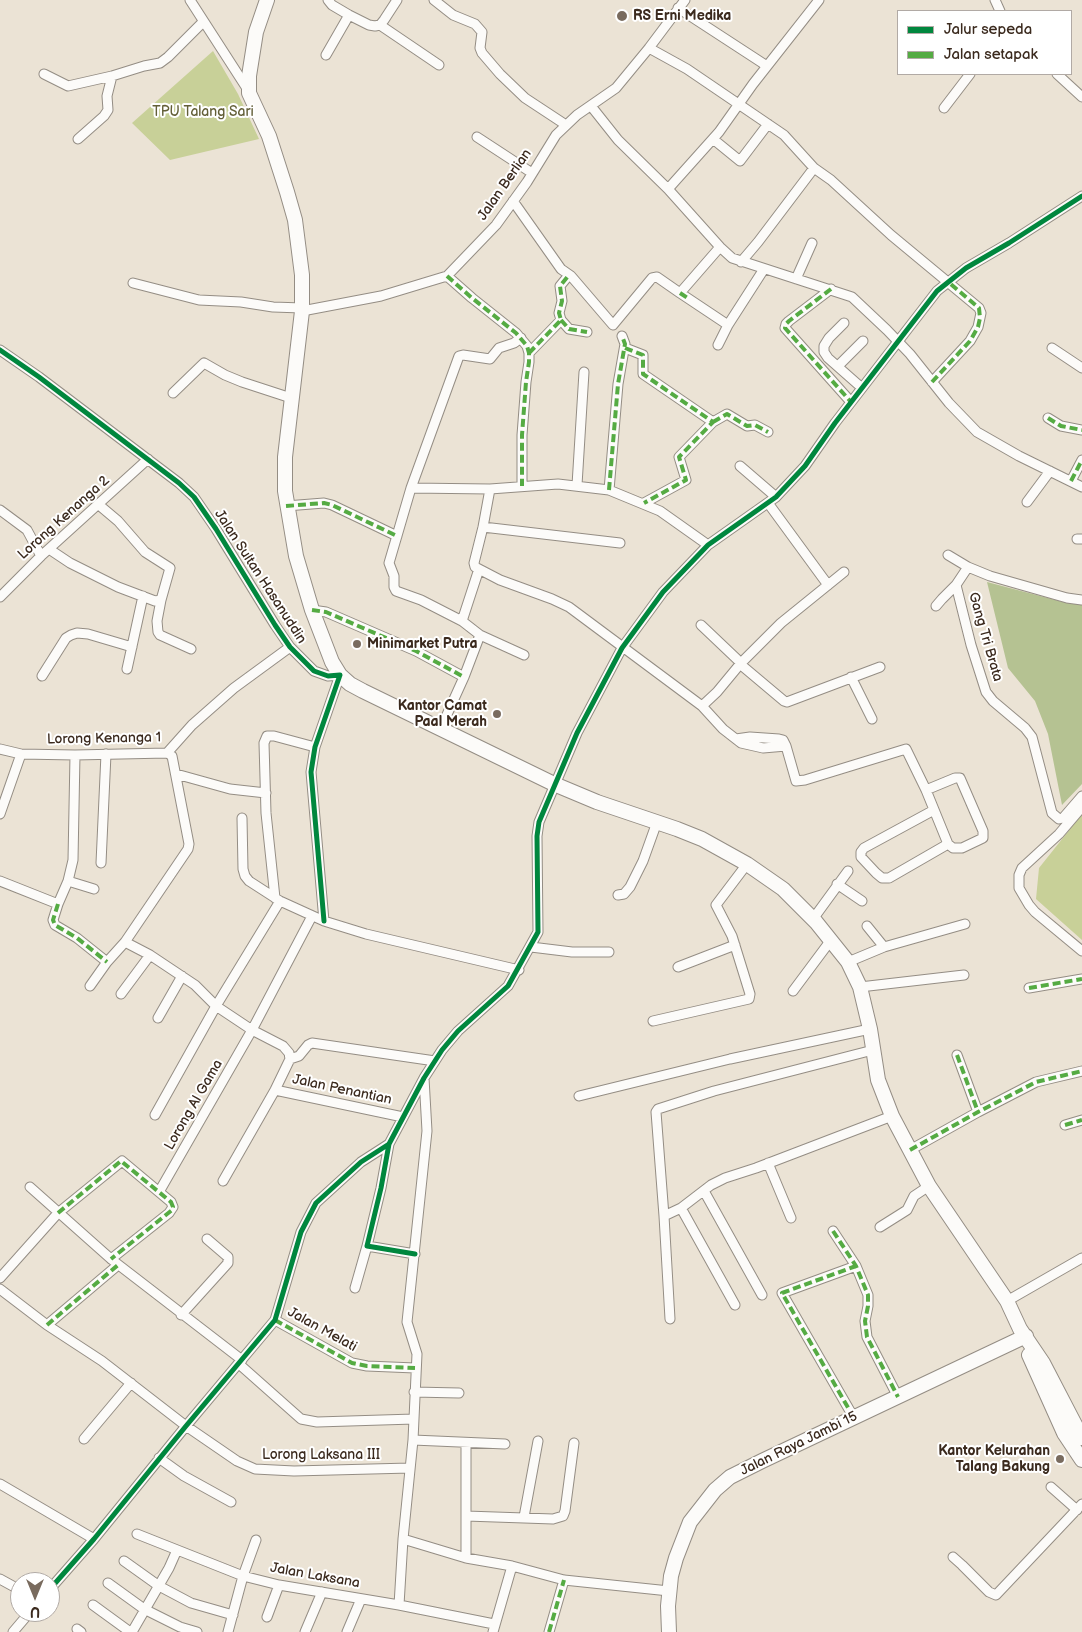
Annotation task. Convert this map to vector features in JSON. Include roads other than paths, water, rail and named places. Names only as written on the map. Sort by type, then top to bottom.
[{"type":"highway","points":[[267,0],[256,32],[249,76],[249,93],[269,136],[295,220],[302,275],[302,309],[284,465],[286,506],[296,556],[312,610],[332,662],[340,675],[350,684],[440,730],[554,784],[597,802],[702,839],[747,864],[784,889],[813,919],[848,962],[860,987],[870,1029],[878,1080],[892,1116],[929,1186],[1007,1301],[1064,1433],[1082,1460]]},
{"type":"highway","points":[[1022,1334],[1043,1363],[1082,1438]]},
{"type":"highway","name":"Jalan Raya Jambi 15","points":[[669,1632],[668,1606],[671,1576],[683,1538],[690,1522],[715,1490],[730,1477],[898,1397],[1022,1334]]},
{"type":"street","points":[[190,0],[249,93]]},
{"type":"street","points":[[328,0],[332,5],[369,25],[380,25],[439,65]]},
{"type":"street","points":[[380,25],[398,0]]},
{"type":"street","points":[[434,0],[453,15],[475,24],[482,32],[480,48],[482,53],[500,74],[525,98],[566,124]]},
{"type":"street","name":"Jalan Berlian","points":[[133,283],[199,300],[241,302],[302,309],[381,296],[447,276],[496,224],[556,135],[566,124],[616,88],[685,0]]},
{"type":"street","points":[[668,189],[713,139],[819,0]]},
{"type":"street","points":[[678,8],[767,66]]},
{"type":"street","points":[[326,55],[349,15]]},
{"type":"street","points":[[44,74],[68,86],[160,63],[203,22]]},
{"type":"street","points":[[649,48],[687,69],[784,135],[814,168],[831,180],[891,234],[979,308],[980,318],[978,327],[970,341],[932,382]]},
{"type":"street","points":[[944,108],[969,75]]},
{"type":"street","points":[[1058,75],[1082,97]]},
{"type":"street","points":[[78,138],[104,116],[108,110],[107,96],[112,76]]},
{"type":"street","points":[[591,106],[618,140],[668,189],[732,258],[764,270],[831,289],[852,298],[888,330],[898,344],[910,354],[949,403],[976,432],[1082,487]]},
{"type":"street","points":[[713,139],[740,161],[768,124]]},
{"type":"street","points":[[477,137],[532,173]]},
{"type":"street","points":[[741,262],[814,168]]},
{"type":"street","points":[[356,1288],[381,1188],[388,1144],[424,1078],[435,1062],[458,1031],[508,986],[519,970],[538,932],[539,822],[577,733],[622,648],[663,592],[708,544],[776,497],[806,466],[851,402],[898,344],[937,291],[966,268],[1082,196]]},
{"type":"street","points":[[513,201],[561,269],[569,275],[613,325],[654,277],[657,277],[728,325]]},
{"type":"street","points":[[796,279],[812,243]]},
{"type":"street","points":[[680,293],[720,247]]},
{"type":"street","points":[[718,345],[728,325],[764,270]]},
{"type":"street","points":[[569,275],[560,286],[562,301],[559,313],[561,320],[569,329],[587,332]]},
{"type":"street","points":[[447,276],[521,338],[527,346],[529,353],[522,435],[522,486]]},
{"type":"street","points":[[831,289],[789,321],[785,328],[851,402]]},
{"type":"street","points":[[529,353],[561,320]]},
{"type":"street","points":[[844,323],[829,338],[824,348],[825,354],[862,388]]},
{"type":"street","points":[[609,490],[618,384],[625,342],[622,336]]},
{"type":"street","points":[[521,338],[514,343],[498,348],[490,359],[463,354],[459,356],[411,488],[389,563],[396,591],[421,600],[462,620],[480,635],[524,655]]},
{"type":"street","points":[[838,366],[863,342]]},
{"type":"street","points":[[624,348],[643,354],[643,374],[713,422]]},
{"type":"street","points":[[1052,348],[1082,368]]},
{"type":"street","name":"Jalan Sultan Hasanuddin","points":[[0,350],[148,459],[194,497],[290,647],[314,671],[328,676],[340,675]]},
{"type":"street","points":[[173,393],[204,364],[242,382],[291,398]]},
{"type":"street","points":[[577,485],[584,372]]},
{"type":"street","points":[[644,503],[686,480],[686,475],[679,458],[680,454],[713,422],[728,414],[747,426],[755,425],[768,432]]},
{"type":"street","points":[[1048,418],[1061,426],[1082,430]]},
{"type":"street","name":"Lorong Kenanga 2","points":[[0,597],[41,556],[148,459]]},
{"type":"street","points":[[1071,481],[1082,460]]},
{"type":"street","points":[[740,466],[776,497]]},
{"type":"street","points":[[1027,502],[1050,471]]},
{"type":"street","points":[[411,488],[490,489],[547,484],[577,485],[609,490],[660,511],[708,544]]},
{"type":"street","points":[[490,489],[484,527],[474,563],[475,567],[500,580],[552,598],[569,607],[702,706],[724,730],[736,739],[753,747],[786,746],[791,758],[796,781],[906,749],[926,790],[948,844],[953,848],[962,848],[979,841],[984,835],[984,831],[960,778],[955,778],[926,790]]},
{"type":"street","points":[[768,503],[828,585]]},
{"type":"street","points":[[99,505],[118,521],[145,552],[170,566],[157,621],[158,632],[160,635],[191,649]]},
{"type":"street","points":[[286,506],[332,505],[397,536]]},
{"type":"street","points":[[0,510],[27,530],[41,556]]},
{"type":"street","points":[[484,527],[620,543]]},
{"type":"street","points":[[50,549],[70,563],[88,572],[155,601],[161,600]]},
{"type":"street","points":[[948,555],[968,568],[990,576],[1067,598],[1082,600]]},
{"type":"street","points":[[936,606],[956,585],[968,568]]},
{"type":"street","points":[[462,620],[479,569]]},
{"type":"street","points":[[702,706],[781,622],[844,572]]},
{"type":"street","name":"Gang Tri Brata","points":[[956,585],[971,645],[986,692],[992,702],[1025,728],[1032,737],[1052,813],[1059,819],[1063,818],[1082,796]]},
{"type":"street","points":[[128,669],[142,596]]},
{"type":"street","points":[[312,610],[326,612],[416,651],[464,677]]},
{"type":"street","points":[[701,626],[740,664],[787,702],[880,667]]},
{"type":"street","points":[[42,676],[66,638],[77,633],[88,634],[132,647]]},
{"type":"street","points":[[440,730],[464,677],[480,635]]},
{"type":"street","name":"Lorong Kenanga 1","points":[[0,749],[21,754],[167,753],[192,725],[234,688],[290,647]]},
{"type":"street","points":[[324,921],[311,772],[315,746],[340,675]]},
{"type":"street","points":[[851,677],[872,719]]},
{"type":"street","points":[[155,1115],[277,899],[269,853],[264,743],[267,736],[315,746]]},
{"type":"street","points":[[90,986],[124,942],[188,850],[189,844],[176,774],[172,756],[167,753]]},
{"type":"street","points":[[0,814],[21,754]]},
{"type":"street","points":[[101,863],[106,754]]},
{"type":"street","points":[[75,755],[73,860],[68,881],[53,920],[55,925],[78,938],[107,962]]},
{"type":"street","points":[[176,774],[230,789],[266,793]]},
{"type":"street","points":[[1082,807],[1059,834],[1022,868],[1019,888],[1034,912],[1082,951]]},
{"type":"street","points":[[934,810],[869,845],[861,852],[861,857],[882,878],[889,878],[948,844]]},
{"type":"street","points":[[242,818],[242,869],[245,876],[249,881],[277,899],[324,921],[366,934],[519,970]]},
{"type":"street","points":[[618,895],[624,894],[630,887],[643,861],[657,822]]},
{"type":"street","points":[[652,1021],[749,999],[750,994],[735,945],[716,905],[747,864]]},
{"type":"street","points":[[813,919],[848,871]]},
{"type":"street","points":[[0,881],[58,904]]},
{"type":"street","points":[[68,881],[94,889]]},
{"type":"street","points":[[837,884],[862,901]]},
{"type":"street","name":"Lorong Al Gama","points":[[159,1192],[252,1030],[312,916]]},
{"type":"street","points":[[848,962],[884,947],[965,924]]},
{"type":"street","points":[[867,926],[884,947]]},
{"type":"street","points":[[793,991],[831,940]]},
{"type":"street","points":[[124,942],[150,955],[182,976],[195,985],[216,1006],[252,1030],[283,1046],[289,1053],[290,1059],[275,1090],[223,1181]]},
{"type":"street","points":[[678,967],[735,945]]},
{"type":"street","points":[[531,947],[572,952],[609,952]]},
{"type":"street","points":[[121,994],[150,955]]},
{"type":"street","points":[[860,987],[964,975]]},
{"type":"street","points":[[158,1018],[182,976]]},
{"type":"street","points":[[1029,988],[1082,979]]},
{"type":"street","points":[[578,1096],[730,1059],[870,1029]]},
{"type":"street","points":[[290,1059],[299,1056],[312,1043],[435,1062]]},
{"type":"street","points":[[670,1319],[656,1112],[658,1109],[714,1091],[873,1050]]},
{"type":"street","points":[[957,1055],[978,1112]]},
{"type":"street","points":[[910,1150],[1036,1082],[1082,1071]]},
{"type":"street","points":[[399,1605],[414,1420],[416,1349],[407,1322],[427,1130],[424,1078]]},
{"type":"street","name":"Jalan Penantian","points":[[275,1090],[403,1116]]},
{"type":"street","points":[[664,1216],[681,1208],[711,1185],[725,1178],[892,1116]]},
{"type":"street","points":[[1065,1125],[1082,1120]]},
{"type":"street","points":[[60,1578],[275,1320],[301,1232],[316,1203],[361,1162],[388,1144]]},
{"type":"street","points":[[0,1278],[58,1213],[121,1161],[171,1202],[172,1210],[47,1325]]},
{"type":"street","points":[[768,1163],[792,1218]]},
{"type":"street","points":[[880,1227],[903,1214],[914,1196],[929,1186]]},
{"type":"street","points":[[30,1188],[114,1262],[182,1315],[217,1339],[301,1420],[317,1422],[414,1420]]},
{"type":"street","points":[[704,1191],[762,1295]]},
{"type":"street","points":[[681,1208],[735,1305]]},
{"type":"street","points":[[833,1231],[856,1266],[868,1295],[865,1321],[866,1337],[898,1397]]},
{"type":"street","points":[[182,1315],[228,1263],[228,1257],[207,1239]]},
{"type":"street","points":[[367,1246],[415,1254]]},
{"type":"street","points":[[1007,1301],[1082,1258]]},
{"type":"street","points":[[854,1418],[782,1293],[856,1266]]},
{"type":"street","name":"Lorong Laksana III","points":[[0,1289],[47,1325],[102,1360],[186,1426],[237,1461],[255,1469],[294,1472],[410,1468]]},
{"type":"street","name":"Jalan Melati","points":[[275,1320],[352,1364],[415,1368]]},
{"type":"street","points":[[84,1439],[130,1383]]},
{"type":"street","points":[[414,1392],[459,1393]]},
{"type":"street","points":[[413,1440],[505,1444]]},
{"type":"street","points":[[524,1517],[538,1441]]},
{"type":"street","points":[[466,1443],[466,1558]]},
{"type":"street","points":[[466,1516],[552,1519],[563,1516],[574,1443]]},
{"type":"street","points":[[160,1458],[184,1476],[231,1502]]},
{"type":"street","points":[[0,1484],[94,1539]]},
{"type":"street","points":[[953,1557],[989,1592],[996,1595],[1080,1507],[1051,1486]]},
{"type":"street","name":"Jalan Laksana","points":[[137,1534],[243,1576],[279,1585],[399,1605],[493,1628]]},
{"type":"street","points":[[403,1539],[466,1558],[512,1566],[564,1580],[669,1591]]},
{"type":"street","points":[[228,1632],[243,1576],[256,1540]]},
{"type":"street","points":[[93,1605],[131,1632],[159,1586],[177,1550]]},
{"type":"street","points":[[124,1561],[159,1586],[191,1603],[233,1615]]},
{"type":"street","points":[[493,1628],[512,1566]]},
{"type":"street","points":[[548,1632],[564,1580]]},
{"type":"street","points":[[108,1583],[144,1609],[180,1627],[196,1632]]},
{"type":"street","points":[[267,1617],[279,1585]]},
{"type":"street","points":[[305,1632],[322,1592]]},
{"type":"street","points":[[347,1632],[361,1599]]},
{"type":"place","name":"RS Erni Medika","points":[[622,16]]},
{"type":"place","name":"Minimarket Putra","points":[[357,644]]},
{"type":"place","name":"Kantor Camat Paal Merah","points":[[497,714]]},
{"type":"place","name":"Kantor Kelurahan Talang Bakung","points":[[1060,1459]]},
{"type":"park label","name":"TPU Talang Sari","points":[[203,112]]}]
